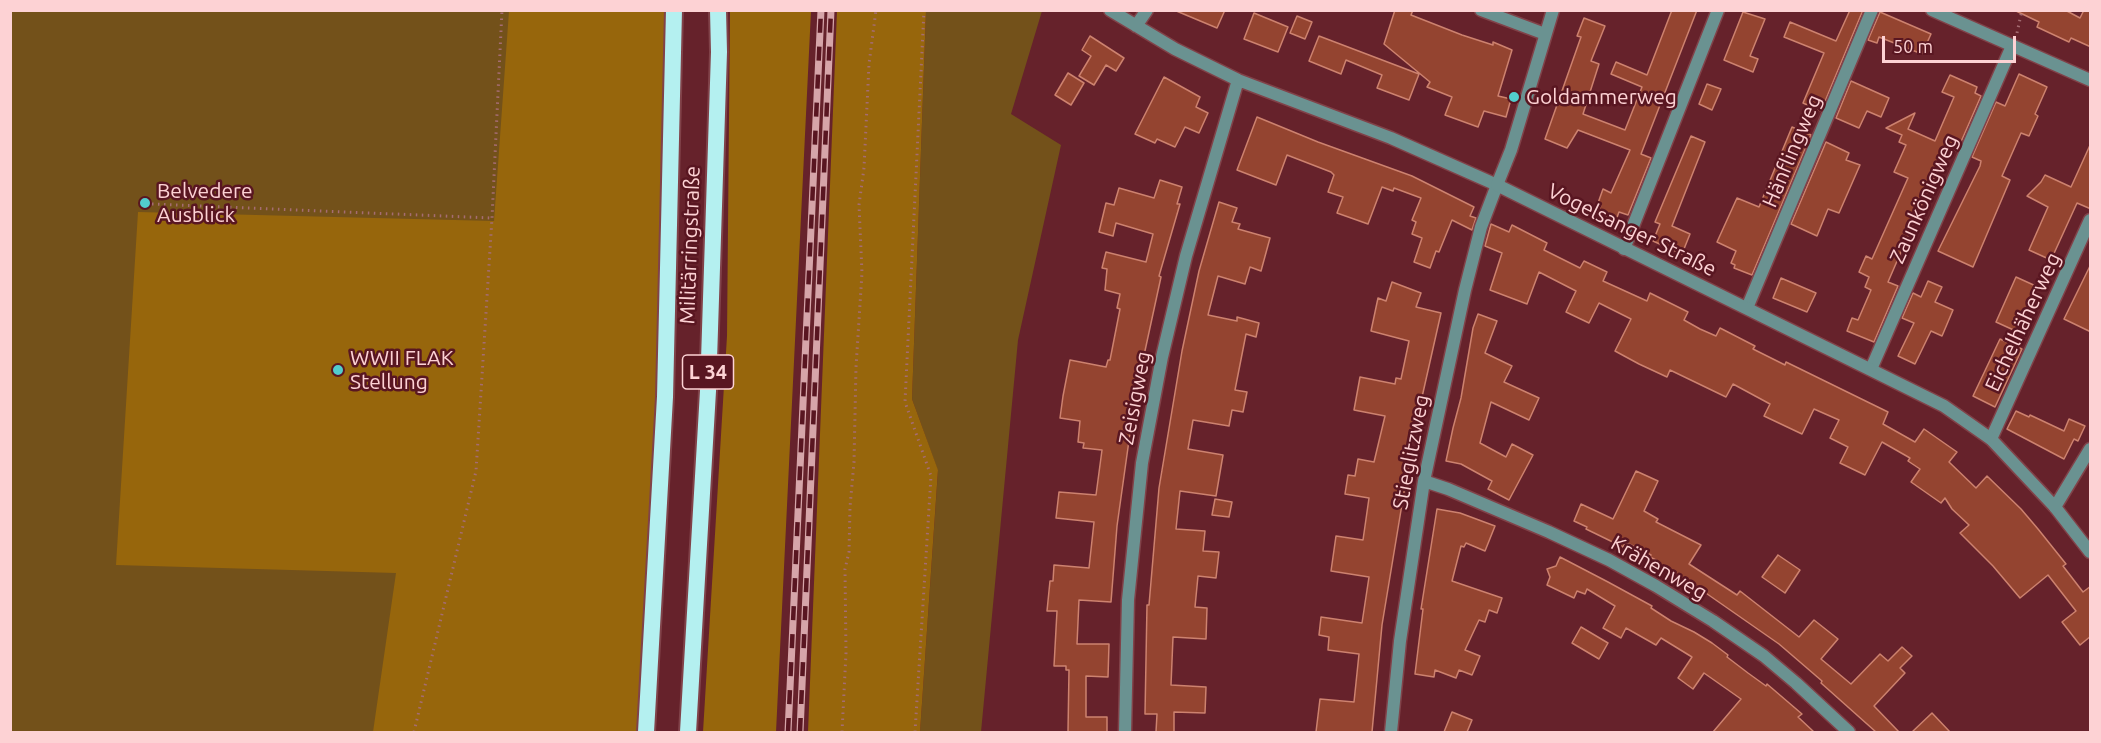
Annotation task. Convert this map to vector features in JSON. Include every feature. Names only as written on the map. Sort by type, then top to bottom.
[{"type":"highway","name":"Militärringstraße","points":[[646,732],[665,397],[674,10]]},
{"type":"highway","name":"Militärringstraße","points":[[688,732],[708,391],[719,52],[718,10]]},
{"type":"street","name":"Vogelsanger Straße","points":[[1110,10],[1175,49],[1239,80],[1391,138],[1497,185],[1944,406],[1991,439],[2055,507],[2091,552]]},
{"type":"street","points":[[1136,26],[1147,10]]},
{"type":"street","points":[[1481,10],[1545,34]]},
{"type":"street","points":[[1497,185],[1511,150],[1553,10]]},
{"type":"street","points":[[1624,249],[1718,10]]},
{"type":"street","name":"Hänflingweg","points":[[1747,308],[1872,10]]},
{"type":"street","points":[[1932,10],[2091,80]]},
{"type":"street","name":"Zaunkönigweg","points":[[1871,369],[2012,46]]},
{"type":"street","name":"Zeisigweg","points":[[1125,732],[1128,600],[1142,463],[1162,357],[1186,256],[1239,80]]},
{"type":"street","name":"Stieglitzweg","points":[[1391,732],[1400,641],[1424,481],[1465,290],[1481,227],[1497,185]]},
{"type":"street","name":"Eichelhäherweg","points":[[1991,439],[2091,220]]},
{"type":"street","points":[[2055,507],[2091,449]]},
{"type":"street","name":"Krähenweg","points":[[1424,481],[1549,532],[1656,586],[1764,656],[1849,732]]},
{"type":"path","points":[[414,732],[476,471],[502,10]]},
{"type":"path","points":[[842,732],[846,653],[845,569],[849,552],[862,273],[859,205],[864,168],[869,64],[876,10]]},
{"type":"path","points":[[915,732],[931,476],[905,402],[924,10]]},
{"type":"path","points":[[2012,46],[2022,10]]},
{"type":"path","points":[[152,204],[492,218]]},
{"type":"shaded area","points":[[10,11],[665,11],[640,732],[11,732]]},
{"type":"shaded area","points":[[509,11],[665,11],[665,213],[640,732],[373,732],[396,573],[116,565],[138,212],[494,221]]},
{"type":"shaded area","points":[[730,11],[811,11],[776,732],[703,732],[727,336]]},
{"type":"shaded area","points":[[837,11],[926,11],[912,399],[938,470],[920,732],[808,732]]},
{"type":"shaded area","points":[[926,11],[1042,11],[1011,114],[1061,145],[1018,340],[981,732],[920,732],[938,471],[912,399]]},
{"type":"building","points":[[1174,10],[1225,10],[1217,28]]},
{"type":"building","points":[[1395,10],[1413,10],[1411,15],[1462,35],[1493,45],[1493,42],[1512,50],[1498,96],[1511,99],[1506,117],[1484,111],[1478,127],[1445,115],[1452,97],[1427,87],[1430,82],[1384,44]]},
{"type":"building","points":[[1672,10],[1697,10],[1641,154],[1651,158],[1628,215],[1619,212],[1616,220],[1598,213],[1601,205],[1598,203],[1603,189],[1611,193],[1630,150],[1578,130],[1567,148],[1545,139],[1581,37],[1577,36],[1584,18],[1605,26],[1591,61],[1599,64],[1583,114],[1625,130],[1642,87],[1611,74],[1616,62],[1647,75]]},
{"type":"building","points":[[1850,10],[1863,10],[1821,111],[1803,103],[1824,53],[1784,37],[1790,22],[1836,41]]},
{"type":"building","points":[[2014,10],[2065,10],[2080,18],[2084,10],[2091,10],[2091,47],[2071,38],[2069,42],[2037,27],[2039,22]]},
{"type":"building","points":[[1743,12],[1765,19],[1750,56],[1758,59],[1753,72],[1724,60]]},
{"type":"building","points":[[1880,12],[1931,34],[1922,54],[1879,37],[1877,43],[1868,40]]},
{"type":"building","points":[[1254,13],[1288,27],[1278,52],[1244,39]]},
{"type":"building","points":[[1297,16],[1312,22],[1305,39],[1290,33]]},
{"type":"building","points":[[1090,36],[1124,58],[1116,71],[1106,65],[1094,85],[1079,76],[1091,56],[1082,50]]},
{"type":"building","points":[[1319,36],[1419,74],[1409,100],[1377,88],[1382,75],[1346,60],[1341,74],[1309,61]]},
{"type":"building","points":[[1068,73],[1084,83],[1071,105],[1055,95]]},
{"type":"building","points":[[2019,74],[2047,87],[2035,114],[2038,116],[2029,136],[2021,133],[2002,176],[2010,180],[1973,267],[1938,251],[1980,166],[1981,161],[1972,157],[1996,102],[2005,106]]},
{"type":"building","points":[[1950,75],[1977,87],[1975,93],[1981,96],[1957,151],[1948,147],[1917,215],[1888,282],[1898,286],[1874,342],[1847,331],[1852,318],[1858,320],[1871,290],[1865,287],[1869,277],[1859,272],[1866,256],[1872,259],[1908,178],[1894,172],[1906,145],[1899,142],[1902,135],[1886,128],[1915,113],[1908,129],[1935,141],[1954,97],[1942,92]]},
{"type":"building","points":[[1164,77],[1200,97],[1196,107],[1208,113],[1199,133],[1185,127],[1175,147],[1157,139],[1155,143],[1135,134]]},
{"type":"building","points":[[1851,81],[1889,98],[1881,117],[1867,111],[1859,128],[1836,118]]},
{"type":"building","points":[[1707,84],[1721,89],[1712,110],[1699,104]]},
{"type":"building","points":[[1257,117],[1412,176],[1474,207],[1470,216],[1476,218],[1472,230],[1452,220],[1430,268],[1414,262],[1422,238],[1412,234],[1416,222],[1412,220],[1421,198],[1394,188],[1393,191],[1382,187],[1368,224],[1337,213],[1343,197],[1328,192],[1334,175],[1331,172],[1287,155],[1276,185],[1237,170]]},
{"type":"building","points":[[1792,127],[1811,135],[1752,275],[1734,268],[1735,265],[1731,263],[1736,251],[1717,242],[1737,198],[1759,207]]},
{"type":"building","points":[[1691,136],[1705,142],[1672,226],[1690,234],[1682,254],[1653,241],[1660,224],[1655,222]]},
{"type":"building","points":[[1826,142],[1849,153],[1846,160],[1860,165],[1839,213],[1828,209],[1817,236],[1791,224]]},
{"type":"building","points":[[2091,143],[2091,209],[2077,203],[2051,260],[2029,250],[2048,207],[2027,196],[2045,175],[2071,187]]},
{"type":"building","points":[[1160,180],[1182,187],[1177,204],[1180,204],[1159,276],[1161,277],[1138,383],[1135,383],[1117,526],[1111,602],[1079,600],[1077,644],[1109,644],[1108,677],[1086,676],[1086,717],[1107,717],[1107,732],[1068,732],[1069,670],[1066,670],[1066,666],[1054,666],[1057,611],[1047,611],[1050,581],[1053,581],[1054,565],[1089,568],[1094,522],[1056,518],[1059,492],[1096,495],[1102,450],[1083,448],[1084,443],[1078,442],[1080,421],[1060,418],[1063,396],[1070,360],[1106,367],[1110,360],[1120,309],[1117,308],[1120,294],[1105,290],[1107,269],[1102,268],[1106,252],[1146,262],[1153,234],[1116,223],[1113,236],[1099,232],[1106,203],[1114,205],[1119,188],[1154,198]]},
{"type":"building","points":[[1219,202],[1237,208],[1232,222],[1240,224],[1238,229],[1270,238],[1261,271],[1250,267],[1245,284],[1218,276],[1208,315],[1237,321],[1237,317],[1259,323],[1256,337],[1246,334],[1235,390],[1247,392],[1243,412],[1232,410],[1229,426],[1193,420],[1188,449],[1223,455],[1216,496],[1180,491],[1176,529],[1205,531],[1203,551],[1219,552],[1216,578],[1198,576],[1195,607],[1207,608],[1206,639],[1173,637],[1171,685],[1206,687],[1205,713],[1174,712],[1174,732],[1156,732],[1157,714],[1145,714],[1147,605],[1149,605],[1159,488],[1182,351],[1199,271]]},
{"type":"building","points":[[1491,224],[1509,232],[1512,225],[1547,243],[1544,250],[1580,268],[1584,261],[1607,272],[1603,281],[1647,301],[1650,293],[1688,312],[1684,320],[1700,329],[1716,336],[1720,328],[1755,346],[1753,349],[1785,365],[1786,362],[1888,412],[1883,424],[1915,442],[1924,429],[1957,452],[1949,462],[1976,488],[1987,476],[2021,509],[2066,564],[2063,566],[2083,592],[2091,586],[2091,636],[2080,645],[2062,622],[2076,611],[2048,575],[2020,598],[1993,566],[1960,533],[1969,525],[1952,509],[1945,498],[1941,503],[1911,482],[1920,469],[1908,461],[1910,458],[1882,442],[1865,475],[1840,463],[1848,447],[1830,438],[1839,420],[1814,409],[1802,434],[1764,416],[1770,404],[1733,384],[1726,397],[1670,370],[1667,377],[1639,364],[1615,351],[1631,319],[1599,303],[1589,323],[1566,312],[1576,291],[1539,272],[1527,304],[1490,290],[1502,253],[1485,246]]},
{"type":"building","points":[[2091,264],[2091,332],[2064,319]]},
{"type":"building","points":[[2016,277],[2038,287],[2018,332],[1996,322]]},
{"type":"building","points":[[1781,278],[1816,293],[1807,312],[1773,298]]},
{"type":"building","points":[[1928,281],[1942,287],[1935,302],[1953,310],[1942,336],[1931,331],[1915,364],[1898,356],[1914,323],[1902,318],[1913,293],[1921,297]]},
{"type":"building","points":[[1392,282],[1421,293],[1416,307],[1441,313],[1406,468],[1408,468],[1382,625],[1372,732],[1316,732],[1320,699],[1354,702],[1359,654],[1328,650],[1329,637],[1319,635],[1321,617],[1362,623],[1369,577],[1331,571],[1336,536],[1363,540],[1369,498],[1345,494],[1348,475],[1355,476],[1358,459],[1374,462],[1385,416],[1354,410],[1360,377],[1395,384],[1396,378],[1401,379],[1409,341],[1371,331],[1378,298],[1386,301]]},
{"type":"building","points":[[1478,314],[1497,321],[1485,353],[1512,366],[1504,382],[1539,398],[1529,420],[1491,402],[1480,443],[1506,457],[1512,444],[1533,455],[1509,500],[1488,489],[1492,481],[1461,464],[1446,461],[1461,398],[1473,328]]},
{"type":"building","points":[[2000,339],[2022,349],[1995,407],[1973,396]]},
{"type":"building","points":[[2016,411],[2064,431],[2069,419],[2085,426],[2078,441],[2074,439],[2064,459],[2007,429]]},
{"type":"building","points":[[1636,471],[1658,481],[1644,511],[1658,519],[1656,522],[1701,545],[1689,564],[1737,595],[1740,591],[1799,637],[1814,620],[1838,639],[1821,659],[1851,684],[1880,654],[1888,661],[1902,647],[1912,656],[1900,668],[1905,673],[1874,706],[1899,732],[1876,732],[1779,644],[1690,582],[1654,563],[1656,560],[1650,557],[1651,555],[1625,542],[1623,547],[1574,521],[1581,504],[1613,519]]},
{"type":"building","points":[[1215,499],[1232,502],[1229,517],[1212,515]]},
{"type":"building","points":[[1437,509],[1460,513],[1495,526],[1485,551],[1466,543],[1464,547],[1461,546],[1452,581],[1502,598],[1497,613],[1489,610],[1485,622],[1479,620],[1465,650],[1480,656],[1472,675],[1459,670],[1456,678],[1435,670],[1434,677],[1415,674],[1423,609],[1421,609]]},
{"type":"building","points":[[1778,555],[1800,570],[1785,593],[1762,577]]},
{"type":"building","points":[[1560,557],[1652,606],[1651,608],[1671,621],[1712,643],[1748,673],[1766,686],[1767,684],[1802,714],[1798,717],[1814,732],[1713,732],[1741,699],[1704,673],[1693,689],[1678,678],[1692,657],[1661,638],[1656,645],[1626,628],[1621,638],[1603,628],[1615,606],[1587,589],[1585,594],[1577,591],[1574,598],[1547,585],[1550,577],[1547,569],[1556,566]]},
{"type":"building","points":[[1581,627],[1608,643],[1599,659],[1572,643]]},
{"type":"building","points":[[1452,712],[1472,720],[1467,732],[1444,732]]},
{"type":"building","points":[[1932,713],[1950,732],[1912,732]]},
{"type":"railway","points":[[788,732],[821,10]]},
{"type":"railway","points":[[800,732],[831,10]]},
{"type":"place","name":"Goldammerweg","points":[[1514,97]]},
{"type":"place","name":"Belvedere Ausblick","points":[[145,203]]},
{"type":"place","name":"WWII FLAK Stellung","points":[[338,370]]}]
